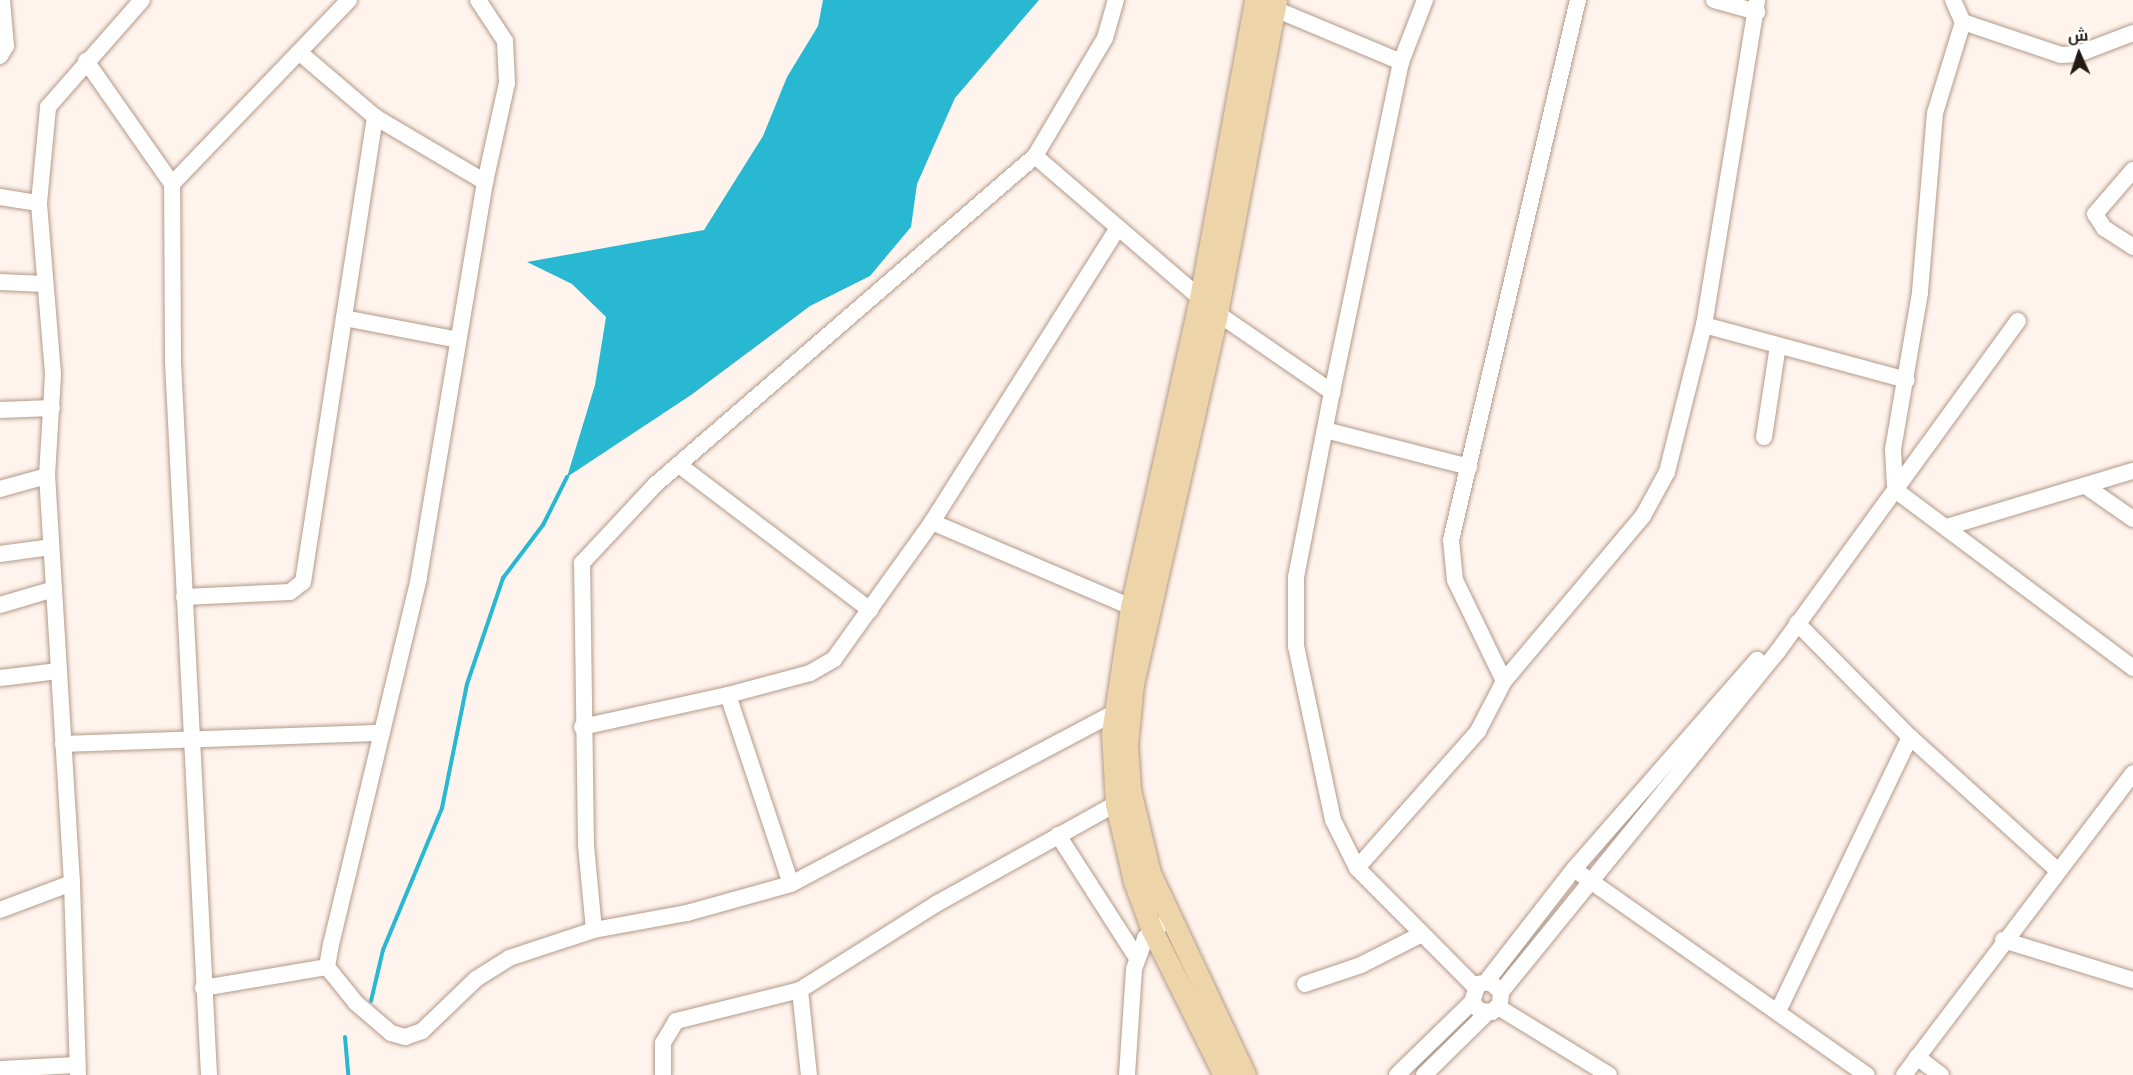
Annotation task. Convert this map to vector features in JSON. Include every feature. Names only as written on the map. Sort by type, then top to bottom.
[{"type":"main road","points":[[1245,1075],[1160,924],[1138,826],[1127,761],[1128,724],[1154,581],[1217,313],[1256,54],[1255,0]]},
{"type":"main road","points":[[1224,1075],[1160,924],[1116,804],[1112,714],[1131,607],[1256,54],[1275,4]]},
{"type":"street","points":[[0,56],[6,46],[2,0]]},
{"type":"street","points":[[0,1069],[78,1070],[72,883],[47,476],[52,408],[39,203],[48,107],[86,60],[142,0]]},
{"type":"street","points":[[172,184],[349,0]]},
{"type":"street","points":[[327,967],[419,578],[485,182],[508,72],[502,34],[478,0]]},
{"type":"street","points":[[594,930],[582,727],[582,563],[607,531],[679,465],[1035,156],[1105,38],[1116,0]]},
{"type":"street","points":[[1425,0],[1401,62],[1332,392],[1296,577],[1296,646],[1333,819],[1357,868],[1420,935],[1478,990],[1496,1004],[1609,1075]]},
{"type":"street","points":[[1504,681],[1451,564],[1451,540],[1578,0]]},
{"type":"street","points":[[1357,868],[1478,731],[1504,681],[1643,516],[1667,471],[1704,326],[1757,6],[1714,0]]},
{"type":"street","points":[[1953,0],[1963,22],[1935,113],[1926,237],[1907,380],[1893,449],[1898,492],[2133,668]]},
{"type":"street","points":[[1275,4],[1401,62]]},
{"type":"street","points":[[1963,22],[2061,55],[2078,54],[2133,33]]},
{"type":"street","points":[[299,52],[375,117],[485,182]]},
{"type":"street","points":[[86,60],[172,184],[184,597],[208,1075]]},
{"type":"street","points":[[184,597],[290,592],[303,582],[375,117]]},
{"type":"street","points":[[1035,156],[1116,231],[1200,298]]},
{"type":"street","points":[[2133,170],[2095,214],[2104,228],[2133,247]]},
{"type":"street","points":[[0,197],[39,203]]},
{"type":"street","points":[[582,727],[728,695],[810,673],[834,659],[932,522],[1116,231]]},
{"type":"street","points":[[0,282],[45,284]]},
{"type":"street","points":[[1217,313],[1332,392]]},
{"type":"street","points":[[344,318],[458,340]]},
{"type":"street","points":[[1424,1075],[1496,1004],[1797,623],[1898,492],[2018,321]]},
{"type":"street","points":[[1704,326],[1907,380]]},
{"type":"street","points":[[1764,437],[1778,346]]},
{"type":"street","points":[[0,410],[52,408]]},
{"type":"street","points":[[1325,430],[1469,467]]},
{"type":"street","points":[[679,465],[870,610]]},
{"type":"street","points":[[1947,527],[2087,487],[2133,471]]},
{"type":"street","points":[[0,489],[47,476]]},
{"type":"street","points":[[2087,487],[2133,519]]},
{"type":"street","points":[[932,522],[1131,607]]},
{"type":"street","points":[[0,554],[51,547]]},
{"type":"street","points":[[0,605],[54,590]]},
{"type":"street","points":[[1797,623],[1910,738],[2057,870]]},
{"type":"street","points":[[1397,1075],[1478,990],[1574,869],[1775,640],[1797,623]]},
{"type":"street","points":[[0,678],[59,671]]},
{"type":"street","points":[[728,695],[791,884]]},
{"type":"street","points":[[327,967],[378,1025],[405,1037],[429,1027],[495,965],[594,930],[687,913],[791,884],[1112,714]]},
{"type":"street","points":[[63,744],[382,733]]},
{"type":"street","points":[[1779,1009],[1910,738]]},
{"type":"street","points":[[1904,1075],[2003,940],[2133,773]]},
{"type":"street","points":[[663,1075],[663,1043],[676,1021],[800,990],[1058,835],[1116,804]]},
{"type":"street","points":[[1058,835],[1137,958]]},
{"type":"street","points":[[1574,869],[1779,1009],[1867,1075]]},
{"type":"street","points":[[2,905],[72,883]]},
{"type":"street","points":[[1127,1075],[1137,958],[1160,924]]},
{"type":"street","points":[[1305,984],[1361,965],[1420,935]]},
{"type":"street","points":[[2003,940],[2133,980]]},
{"type":"street","points":[[203,988],[327,967]]},
{"type":"street","points":[[800,990],[810,1075]]},
{"type":"street","points":[[1478,990],[1496,1004]]},
{"type":"street","points":[[1917,1057],[1941,1075]]},
{"type":"water","points":[[823,0],[1039,0],[955,98],[917,184],[911,227],[870,276],[810,306],[691,395],[567,477],[595,385],[606,317],[572,284],[527,262],[704,230],[763,136],[787,77],[818,26]]},
{"type":"waterway","points":[[371,1001],[383,950],[442,808],[467,684],[503,578],[543,525],[567,477]]},
{"type":"waterway","points":[[345,1037],[348,1075]]}]
